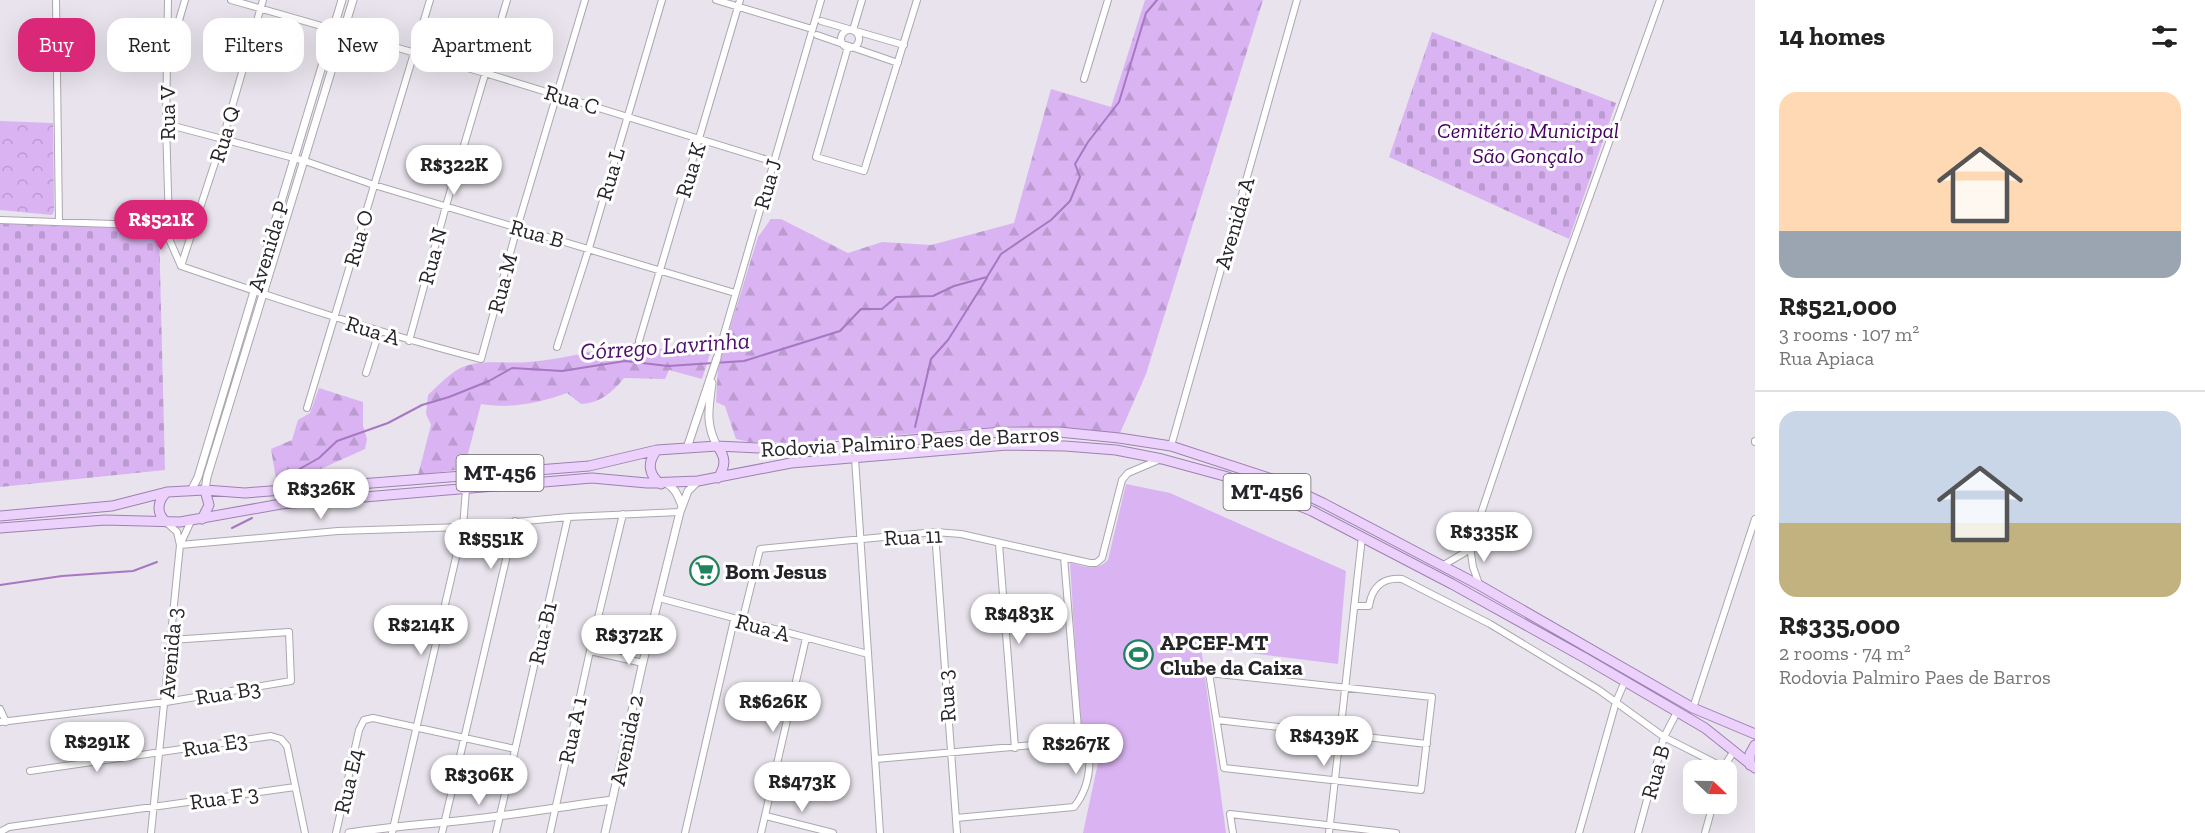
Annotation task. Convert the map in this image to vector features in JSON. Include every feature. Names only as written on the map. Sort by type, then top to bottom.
[{"type":"main road","name":"Rodovia Palmiro Paes de Barros","points":[[0,516],[112,506],[167,492],[205,490],[245,493],[589,466],[657,450],[717,446],[796,450],[1001,432],[1059,432],[1119,438],[1171,446],[1272,479],[1323,502],[1479,585],[1693,708],[1755,734]]},
{"type":"main road","name":"Rodovia Palmiro Paes de Barros","points":[[0,528],[105,520],[191,521],[280,504],[592,478],[663,484],[698,482],[791,463],[1022,444],[1116,450],[1162,459],[1228,477],[1312,512],[1452,584],[1625,681],[1705,728],[1753,767]]},
{"type":"main road","points":[[717,446],[725,462],[718,478]]},
{"type":"main road","points":[[657,450],[653,455],[650,468],[652,474],[663,484]]},
{"type":"main road","points":[[202,519],[208,505],[205,490]]},
{"type":"main road","points":[[166,522],[158,507],[159,501],[167,492]]},
{"type":"main road","points":[[1753,767],[1750,754],[1755,745]]},
{"type":"street","points":[[56,0],[59,222]]},
{"type":"street","name":"Rua V","points":[[168,0],[168,18]]},
{"type":"street","points":[[180,18],[185,0]]},
{"type":"street","name":"Rua C","points":[[231,0],[316,24]]},
{"type":"street","name":"Rua Q","points":[[181,266],[223,138],[263,0]]},
{"type":"street","name":"Avenida P","points":[[336,18],[342,0]]},
{"type":"street","name":"Avenida P","points":[[348,18],[353,0]]},
{"type":"street","name":"Rua O","points":[[425,18],[430,0]]},
{"type":"street","name":"Rua N","points":[[409,340],[507,0]]},
{"type":"street","name":"Rua M","points":[[481,359],[517,228],[585,0]]},
{"type":"street","name":"Rua L","points":[[557,347],[589,248],[662,0]]},
{"type":"street","points":[[716,0],[739,3],[812,29]]},
{"type":"street","name":"Rua J","points":[[687,448],[717,358],[821,0]]},
{"type":"street","points":[[853,30],[862,0]]},
{"type":"street","points":[[848,47],[816,157],[864,171],[917,0]]},
{"type":"street","points":[[1084,79],[1108,0]]},
{"type":"street","name":"Avenida A","points":[[1171,446],[1297,0]]},
{"type":"street","points":[[1442,566],[1464,553],[1470,546],[1560,279],[1660,0]]},
{"type":"street","name":"Rua K","points":[[639,341],[739,3]]},
{"type":"street","points":[[821,21],[904,45]]},
{"type":"street","points":[[847,30],[853,30],[859,40],[856,45],[848,47],[843,44],[842,36],[847,30]]},
{"type":"street","points":[[817,35],[898,63]]},
{"type":"street","name":"Rua O","points":[[307,408],[411,63]]},
{"type":"street","name":"Rua V","points":[[168,72],[166,124],[170,241],[181,266]]},
{"type":"street","name":"Avenida P","points":[[191,491],[198,477],[320,72]]},
{"type":"street","name":"Avenida P","points":[[205,490],[207,477],[332,72]]},
{"type":"street","name":"Rua C","points":[[481,72],[774,162]]},
{"type":"street","name":"Rua B","points":[[166,124],[305,161],[374,185],[735,293]]},
{"type":"street","points":[[0,220],[169,226]]},
{"type":"street","name":"Rua A","points":[[181,266],[380,332],[481,359]]},
{"type":"street","points":[[366,373],[380,332]]},
{"type":"street","name":"Rua J","points":[[713,369],[708,419],[710,432],[717,446]]},
{"type":"street","points":[[855,458],[880,833]]},
{"type":"street","name":"Rua 11","points":[[742,622],[760,549],[935,532],[961,534],[1096,563],[1102,558],[1122,480],[1128,473],[1162,459]]},
{"type":"street","name":"Avenida 2","points":[[605,833],[643,663],[681,509],[688,491],[698,482]]},
{"type":"street","points":[[166,522],[177,532],[180,545],[338,531],[463,526],[681,509],[677,493],[672,487],[663,484]]},
{"type":"street","points":[[393,829],[463,526],[466,489]]},
{"type":"street","name":"Rua A 1","points":[[550,833],[623,514]]},
{"type":"street","name":"Rua B1","points":[[496,833],[568,517]]},
{"type":"street","points":[[1693,708],[1755,519]]},
{"type":"street","name":"Avenida 3","points":[[151,833],[180,545],[191,521]]},
{"type":"street","points":[[442,833],[515,521]]},
{"type":"street","name":"Rua 3","points":[[935,532],[957,833]]},
{"type":"street","points":[[1329,829],[1362,537]]},
{"type":"street","points":[[999,544],[1015,748]]},
{"type":"street","points":[[1470,546],[1479,585]]},
{"type":"street","points":[[1064,557],[1079,741]]},
{"type":"street","points":[[1354,606],[1369,606],[1370,596],[1379,584],[1391,578],[1402,579],[1490,624],[1616,702],[1664,736],[1706,760]]},
{"type":"street","name":"Rua A","points":[[659,598],[734,620],[868,654]]},
{"type":"street","points":[[686,833],[734,620]]},
{"type":"street","name":"Rua B3","points":[[3,722],[165,702],[291,681],[290,632],[171,640]]},
{"type":"street","points":[[762,833],[807,638]]},
{"type":"street","points":[[590,651],[643,663]]},
{"type":"street","points":[[1209,673],[1345,687],[1432,697],[1421,790],[1224,768],[1209,673]]},
{"type":"street","points":[[1579,833],[1616,702],[1625,681]]},
{"type":"street","points":[[0,709],[3,722]]},
{"type":"street","name":"Rua B","points":[[1638,833],[1664,736],[1677,712]]},
{"type":"street","name":"Rua E4","points":[[336,833],[364,720],[373,718],[416,728]]},
{"type":"street","points":[[1218,720],[1427,744]]},
{"type":"street","points":[[416,728],[515,749]]},
{"type":"street","name":"Rua E3","points":[[30,771],[271,736],[281,739],[287,746],[295,787]]},
{"type":"street","points":[[876,759],[1079,741],[1089,749],[1091,766],[1082,797],[1074,807],[956,818]]},
{"type":"street","points":[[1728,760],[1734,751]]},
{"type":"street","points":[[295,787],[305,833]]},
{"type":"street","name":"Rua F 3","points":[[0,832],[9,827],[295,787]]},
{"type":"street","points":[[349,833],[500,816],[612,800]]},
{"type":"street","points":[[1233,833],[1230,814],[1329,829],[1396,833]]},
{"type":"street","points":[[1705,833],[1710,814]]},
{"type":"street","points":[[766,816],[833,833]]},
{"type":"green space","points":[[1145,0],[1263,0],[1146,374],[1120,433],[1008,426],[796,443],[750,442],[736,439],[725,406],[716,402],[718,367],[758,237],[771,219],[781,219],[848,253],[882,242],[931,245],[1014,223],[1051,89],[1111,107]]},
{"type":"green space","name":"Cemitério Municipal São Gonçalo","points":[[1432,32],[1616,103],[1569,239],[1389,157]]},
{"type":"green space","points":[[0,121],[53,123],[54,211],[52,215],[0,210]]},
{"type":"green space","points":[[0,223],[159,228],[165,470],[0,487]]},
{"type":"green space","points":[[638,342],[672,352],[675,345],[710,354],[702,379],[669,370],[665,379],[624,378],[605,396],[594,402],[581,404],[567,393],[525,404],[503,406],[481,404],[464,469],[418,475],[431,425],[426,414],[428,395],[458,370],[492,362],[543,361]]},
{"type":"green space","points":[[319,388],[363,402],[363,426],[367,439],[365,449],[314,472],[309,483],[284,486],[276,479],[271,449],[292,440],[298,420],[310,413]]},
{"type":"green space","name":"APCEF-MT Clube da Caixa","points":[[1126,484],[1170,493],[1346,571],[1338,664],[1201,647],[1226,833],[1083,833],[1101,749],[1080,723],[1070,563],[1094,567],[1108,560]]},
{"type":"waterway","name":"Córrego Lavrinha","points":[[296,471],[319,458],[337,441],[388,423],[422,405],[489,381],[512,368],[562,371],[625,361],[668,366],[744,361],[840,331],[861,309],[882,309],[896,297],[933,296],[954,286],[987,277],[1001,254],[1051,220],[1070,201],[1080,177],[1075,164],[1088,142],[1119,102],[1146,13],[1157,0]]},
{"type":"waterway","points":[[915,427],[931,359],[948,340],[987,278]]},
{"type":"waterway","name":"Córrego Lavrinha","points":[[232,528],[252,518]]},
{"type":"waterway","name":"Córrego Lavrinha","points":[[0,585],[62,576],[133,571],[157,562]]},
{"type":"place","name":"Bom Jesus","points":[[704,571]]},
{"type":"place","name":"APCEF-MT Clube da Caixa","points":[[1139,655]]}]
